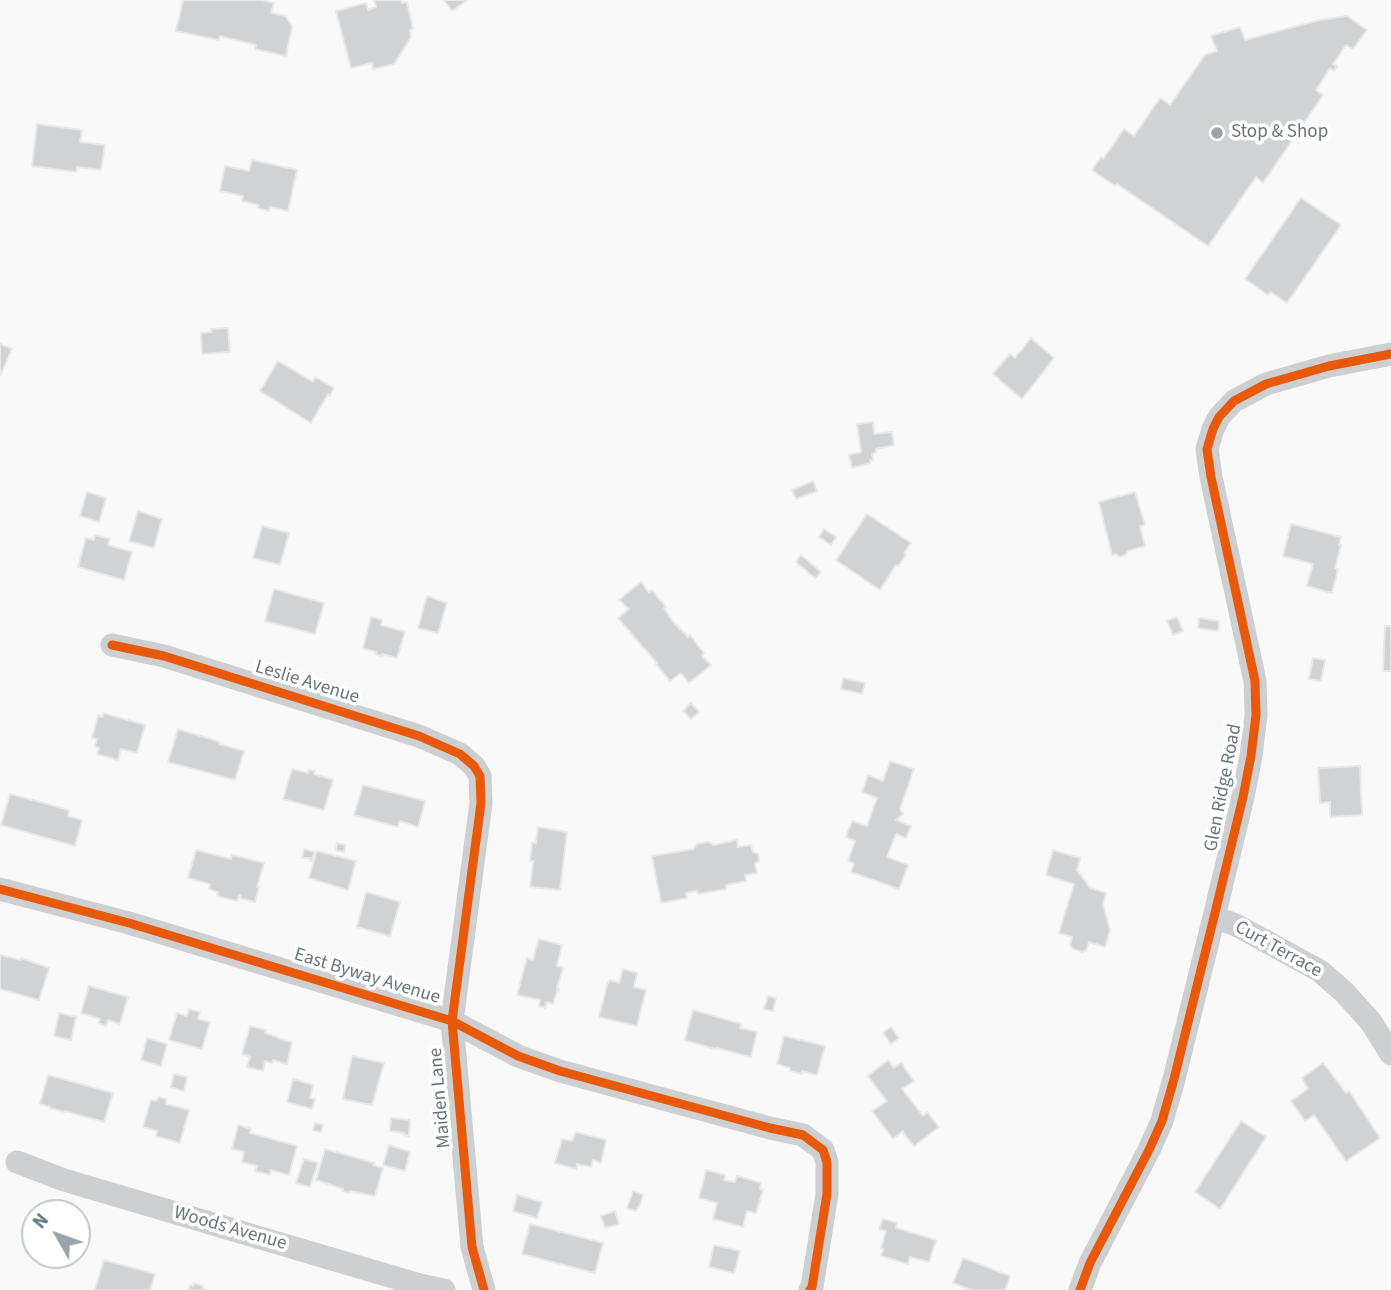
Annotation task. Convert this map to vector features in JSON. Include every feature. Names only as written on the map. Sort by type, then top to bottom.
[{"type":"street","name":"Glen Ridge Road","points":[[1080,1290],[1090,1263],[1162,1121],[1214,917],[1251,756],[1256,704],[1255,681],[1211,477],[1207,449],[1213,429],[1219,417],[1234,401],[1266,384],[1329,366],[1391,354]]},
{"type":"street","name":"Leslie Avenue","points":[[112,645],[164,656],[419,736],[460,754],[474,766],[480,776]]},
{"type":"street","name":"Maiden Lane","points":[[480,776],[481,803],[452,1021],[472,1247],[484,1290]]},
{"type":"street","name":"East Byway Avenue","points":[[0,889],[129,923],[452,1021],[518,1056],[550,1068],[803,1135],[823,1150],[827,1162],[827,1194],[816,1289]]},
{"type":"street","name":"Curt Terrace","points":[[1214,917],[1237,925],[1320,971],[1345,993],[1371,1022],[1391,1054]]},
{"type":"street","name":"Woods Avenue","points":[[17,1162],[64,1180],[444,1290]]},
{"type":"building","points":[[183,0],[261,0],[274,3],[271,13],[286,16],[292,27],[286,56],[255,49],[256,45],[220,36],[219,40],[176,31]]},
{"type":"building","points":[[374,0],[407,2],[413,29],[410,30],[411,37],[394,64],[373,69],[372,63],[351,68],[336,11],[366,3],[368,10],[376,7]]},
{"type":"building","points":[[444,0],[467,0],[452,11]]},
{"type":"building","name":"Stop & Shop","points":[[1347,16],[1367,30],[1353,49],[1346,45],[1333,64],[1337,66],[1334,71],[1330,68],[1316,90],[1323,95],[1263,183],[1256,177],[1208,246],[1092,170],[1124,129],[1134,136],[1160,98],[1170,105],[1205,55],[1217,51],[1211,36],[1240,27],[1245,40],[1320,20]]},
{"type":"building","points":[[37,124],[82,130],[80,142],[105,145],[101,170],[77,167],[76,172],[32,166]]},
{"type":"building","points":[[252,160],[297,170],[288,211],[270,207],[269,211],[258,208],[259,205],[242,201],[243,196],[220,191],[225,166],[249,171]]},
{"type":"building","points":[[1301,198],[1341,225],[1287,303],[1271,292],[1268,295],[1245,279]]},
{"type":"building","points":[[228,328],[230,352],[202,354],[201,333],[212,332],[211,329]]},
{"type":"building","points":[[1031,338],[1054,358],[1022,399],[993,374],[1010,354],[1015,358]]},
{"type":"building","points":[[0,344],[12,349],[0,376]]},
{"type":"building","points":[[278,361],[313,382],[315,377],[334,388],[311,423],[260,391]]},
{"type":"building","points":[[873,422],[874,434],[892,432],[894,445],[876,449],[870,463],[852,468],[849,455],[861,452],[857,424]]},
{"type":"building","points":[[813,481],[817,491],[796,499],[792,490]]},
{"type":"building","points":[[87,492],[106,498],[99,522],[80,516]]},
{"type":"building","points":[[1135,492],[1145,525],[1140,526],[1145,546],[1119,557],[1112,555],[1099,502]]},
{"type":"building","points":[[138,511],[162,519],[154,548],[129,541]]},
{"type":"building","points":[[867,514],[911,543],[904,553],[906,555],[880,590],[836,560]]},
{"type":"building","points":[[1291,524],[1341,537],[1335,568],[1338,569],[1332,593],[1307,586],[1313,564],[1283,556]]},
{"type":"building","points":[[262,526],[289,533],[280,565],[253,558]]},
{"type":"building","points":[[824,529],[836,537],[831,545],[819,537]]},
{"type":"building","points":[[95,535],[110,539],[108,545],[132,552],[124,580],[78,567],[86,538],[94,540]]},
{"type":"building","points":[[801,555],[821,572],[815,578],[796,562]]},
{"type":"building","points":[[641,582],[649,593],[652,590],[666,607],[664,608],[673,622],[688,637],[690,635],[711,665],[689,683],[681,673],[670,681],[618,618],[629,609],[619,600]]},
{"type":"building","points":[[274,589],[324,603],[315,634],[265,621]]},
{"type":"building","points":[[427,596],[447,603],[438,633],[418,628]]},
{"type":"building","points":[[371,617],[382,620],[381,625],[405,632],[397,658],[375,654],[376,652],[363,648]]},
{"type":"building","points":[[1177,617],[1183,631],[1173,635],[1167,621]]},
{"type":"building","points":[[1199,618],[1219,621],[1218,631],[1198,628]]},
{"type":"building","points":[[1385,626],[1391,626],[1391,671],[1383,671]]},
{"type":"building","points":[[1313,658],[1325,660],[1321,681],[1309,679]]},
{"type":"building","points":[[843,678],[865,683],[862,694],[841,689]]},
{"type":"building","points":[[691,703],[699,712],[691,719],[683,711]]},
{"type":"building","points":[[103,713],[145,725],[137,753],[121,749],[118,760],[97,754],[97,739],[92,738],[98,715],[102,717]]},
{"type":"building","points":[[178,729],[244,751],[235,780],[168,762]]},
{"type":"building","points":[[890,761],[914,769],[900,809],[903,814],[896,820],[911,826],[906,838],[896,834],[887,857],[908,865],[899,889],[851,872],[854,863],[848,861],[855,841],[846,837],[852,821],[867,826],[877,798],[862,792],[868,775],[883,781]]},
{"type":"building","points":[[1360,766],[1362,815],[1330,817],[1330,802],[1320,803],[1318,768]]},
{"type":"building","points":[[292,769],[308,773],[309,770],[315,771],[314,774],[333,780],[324,810],[283,799]]},
{"type":"building","points":[[363,785],[425,801],[418,827],[400,821],[398,827],[354,815]]},
{"type":"building","points":[[10,794],[69,810],[68,816],[82,820],[75,846],[1,825]]},
{"type":"building","points":[[538,827],[567,832],[560,890],[530,887],[532,843],[536,843]]},
{"type":"building","points":[[737,840],[738,847],[751,845],[753,852],[758,854],[759,861],[755,864],[757,873],[745,875],[746,881],[726,885],[726,889],[698,894],[697,891],[686,893],[687,898],[661,903],[652,856],[694,849],[697,844],[708,842],[714,845]]},
{"type":"building","points":[[337,843],[345,845],[344,852],[336,850]]},
{"type":"building","points":[[304,849],[314,852],[312,861],[310,858],[302,858]]},
{"type":"building","points":[[196,850],[231,859],[232,855],[264,863],[255,902],[240,898],[239,895],[237,901],[217,896],[218,892],[209,889],[210,884],[188,878]]},
{"type":"building","points":[[1053,850],[1080,858],[1077,870],[1090,888],[1106,893],[1103,905],[1110,930],[1105,947],[1089,942],[1083,952],[1073,949],[1070,945],[1072,937],[1059,933],[1074,884],[1046,875]]},
{"type":"building","points":[[317,851],[356,861],[348,890],[309,878]]},
{"type":"building","points":[[366,892],[400,902],[390,936],[357,927]]},
{"type":"building","points":[[539,939],[562,945],[557,966],[563,968],[557,988],[559,989],[553,1004],[547,1002],[545,1008],[539,1006],[540,1000],[517,995],[527,958],[533,960]]},
{"type":"building","points":[[0,955],[21,958],[49,968],[39,1000],[0,989]]},
{"type":"building","points":[[623,969],[637,973],[634,987],[646,990],[637,1026],[599,1017],[607,985],[610,980],[619,983]]},
{"type":"building","points":[[89,986],[128,997],[120,1024],[108,1020],[106,1026],[99,1023],[100,1019],[81,1013]]},
{"type":"building","points":[[768,996],[776,998],[773,1011],[764,1009]]},
{"type":"building","points":[[189,1009],[200,1012],[198,1019],[210,1022],[202,1049],[169,1040],[177,1013],[187,1016]]},
{"type":"building","points":[[693,1010],[741,1024],[740,1028],[757,1032],[751,1057],[685,1040]]},
{"type":"building","points":[[59,1013],[76,1017],[71,1040],[54,1036]]},
{"type":"building","points":[[250,1026],[292,1042],[287,1064],[265,1061],[263,1071],[247,1067],[250,1057],[242,1054]]},
{"type":"building","points":[[891,1027],[899,1038],[891,1044],[883,1033]]},
{"type":"building","points":[[784,1036],[825,1046],[817,1075],[790,1071],[790,1068],[777,1064]]},
{"type":"building","points":[[147,1038],[167,1044],[161,1066],[141,1060]]},
{"type":"building","points":[[352,1056],[384,1063],[372,1105],[343,1099]]},
{"type":"building","points":[[888,1060],[894,1068],[901,1063],[914,1081],[902,1089],[923,1116],[927,1112],[939,1127],[914,1146],[903,1131],[893,1139],[872,1111],[887,1101],[868,1076]]},
{"type":"building","points":[[1323,1063],[1346,1093],[1349,1091],[1380,1138],[1346,1161],[1314,1115],[1305,1121],[1291,1101],[1308,1089],[1302,1078]]},
{"type":"building","points":[[174,1074],[187,1077],[184,1091],[171,1087]]},
{"type":"building","points":[[48,1075],[113,1093],[104,1122],[40,1104]]},
{"type":"building","points":[[293,1079],[313,1085],[310,1098],[315,1099],[312,1109],[287,1102]]},
{"type":"building","points":[[159,1097],[166,1099],[166,1104],[189,1110],[180,1143],[156,1136],[157,1131],[143,1127],[151,1100],[156,1101]]},
{"type":"building","points":[[391,1118],[410,1120],[409,1136],[390,1131]]},
{"type":"building","points":[[1241,1121],[1266,1137],[1220,1209],[1195,1192]]},
{"type":"building","points":[[315,1123],[323,1125],[321,1132],[313,1130]]},
{"type":"building","points":[[238,1125],[251,1129],[250,1133],[297,1146],[289,1175],[271,1170],[270,1175],[255,1171],[257,1166],[242,1162],[244,1152],[232,1149]]},
{"type":"building","points":[[576,1132],[606,1140],[601,1163],[593,1160],[591,1167],[577,1164],[576,1169],[555,1163],[562,1139],[572,1141]]},
{"type":"building","points":[[389,1145],[410,1152],[405,1171],[383,1165]]},
{"type":"building","points":[[325,1149],[383,1168],[375,1196],[350,1191],[349,1193],[316,1180]]},
{"type":"building","points":[[304,1159],[318,1163],[310,1187],[296,1183]]},
{"type":"building","points":[[706,1170],[725,1175],[724,1180],[735,1182],[737,1176],[761,1183],[760,1189],[763,1190],[756,1213],[747,1211],[743,1227],[713,1219],[717,1203],[699,1198]]},
{"type":"building","points":[[633,1191],[643,1195],[636,1211],[627,1208]]},
{"type":"building","points":[[517,1195],[542,1202],[537,1218],[513,1211]]},
{"type":"building","points":[[615,1211],[619,1224],[605,1228],[601,1216]]},
{"type":"building","points":[[883,1219],[897,1223],[896,1228],[936,1240],[929,1262],[910,1257],[908,1264],[881,1256],[886,1231],[879,1229]]},
{"type":"building","points":[[530,1224],[603,1243],[595,1273],[522,1254]]},
{"type":"building","points":[[714,1245],[740,1251],[734,1273],[709,1267]]},
{"type":"building","points":[[963,1258],[1010,1276],[1005,1290],[971,1290],[953,1283]]},
{"type":"building","points":[[104,1260],[155,1274],[150,1290],[95,1290]]},
{"type":"building","points":[[194,1283],[203,1286],[203,1289],[207,1290],[189,1290]]},
{"type":"cycle path","points":[[1080,1290],[1090,1263],[1162,1121],[1214,917],[1251,756],[1256,715],[1255,681],[1211,477],[1207,449],[1213,429],[1219,417],[1234,401],[1266,384],[1329,366],[1391,354]]},
{"type":"cycle path","points":[[112,645],[164,656],[419,736],[460,754],[474,766],[480,776],[481,803],[452,1021],[472,1247],[484,1290]]},
{"type":"cycle path","points":[[0,889],[129,923],[452,1021],[518,1056],[560,1071],[803,1135],[823,1150],[827,1162],[827,1194],[810,1290]]},
{"type":"place","name":"Stop & Shop","points":[[1217,133]]}]
